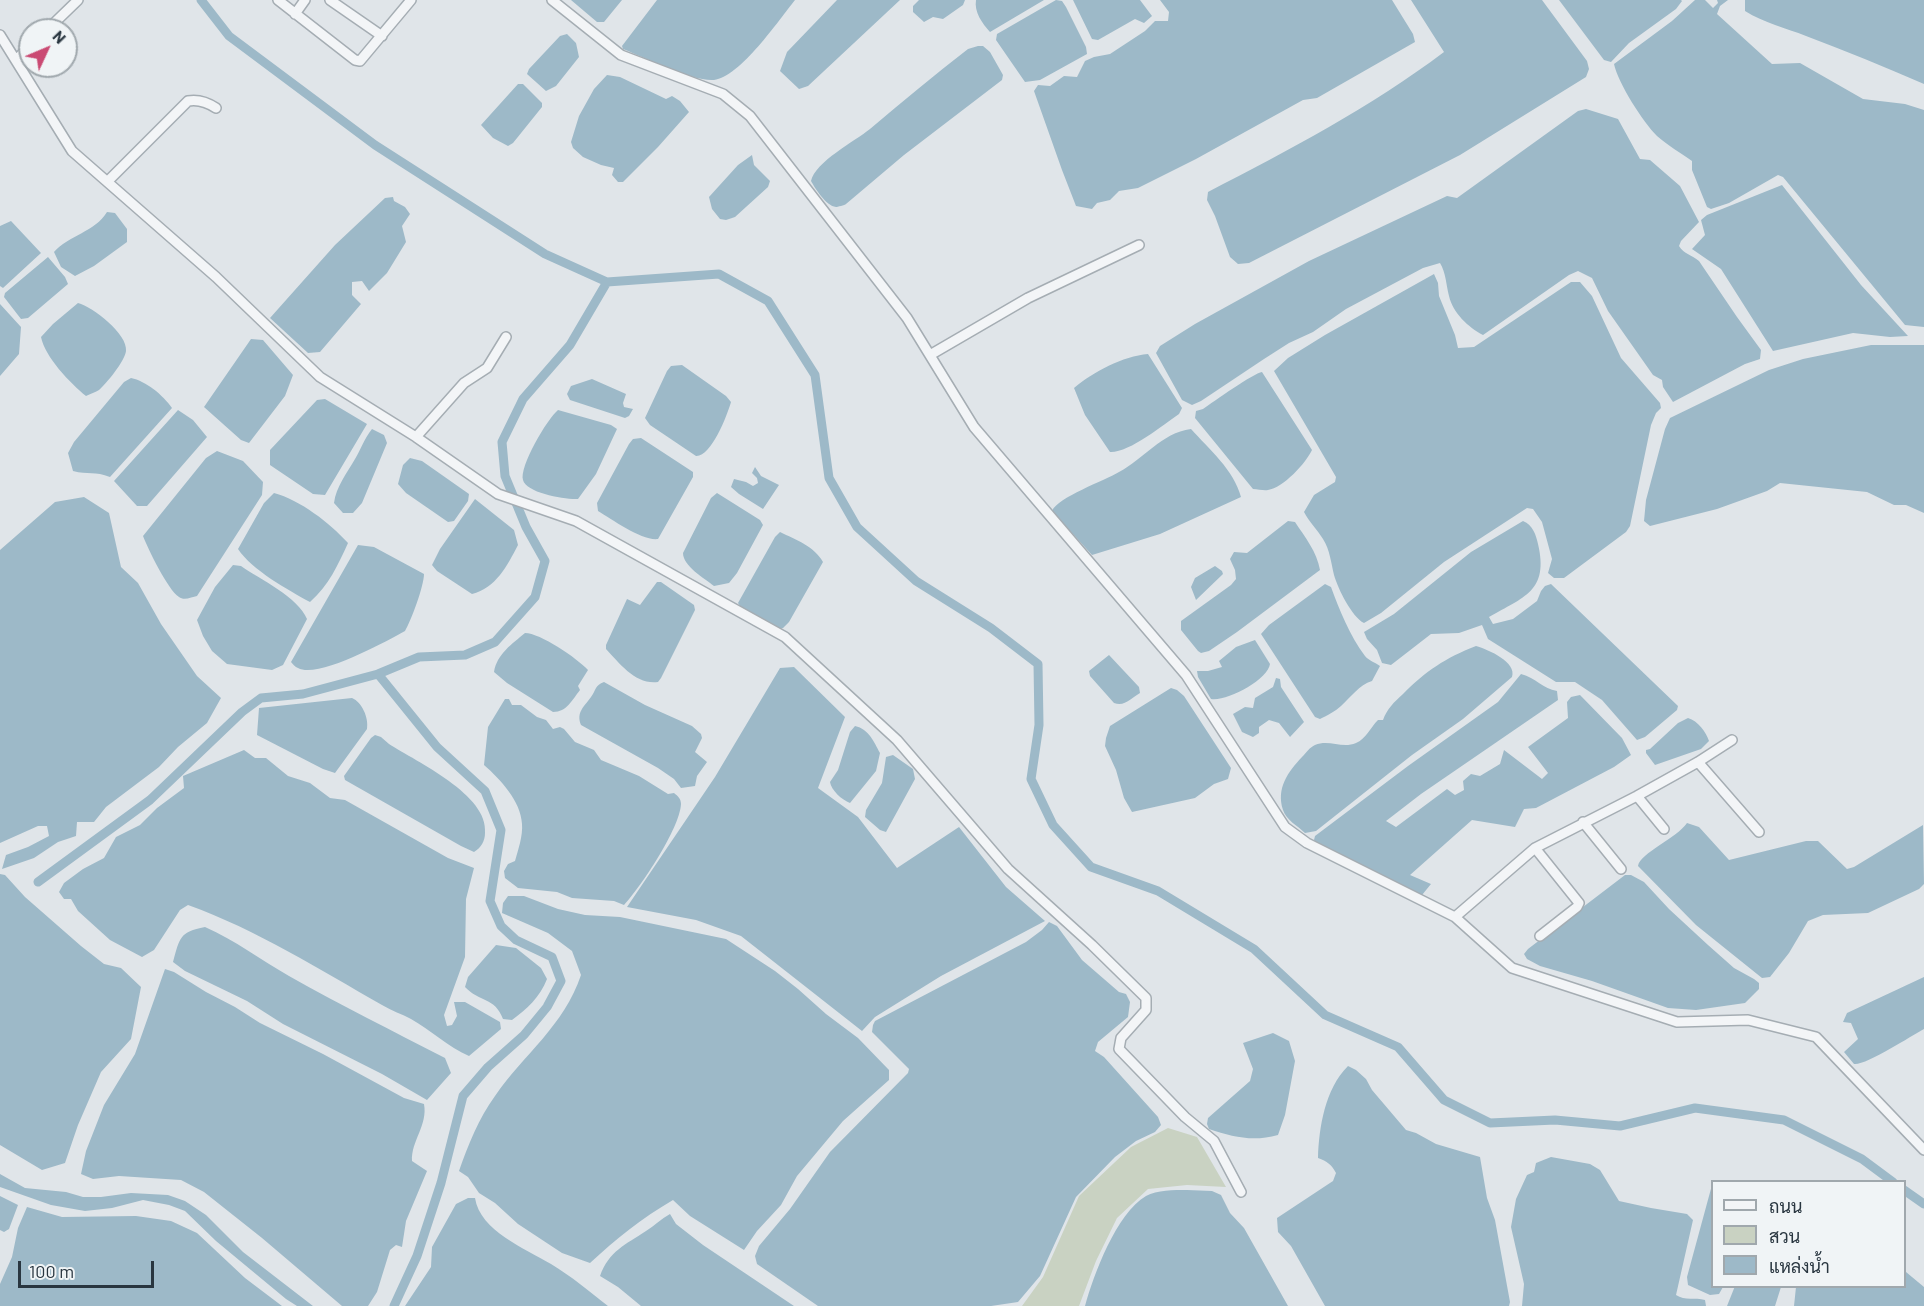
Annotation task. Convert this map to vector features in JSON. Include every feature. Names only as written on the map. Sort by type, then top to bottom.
[{"type":"street","points":[[59,18],[78,0]]},
{"type":"street","points":[[279,0],[355,60],[360,61],[411,0]]},
{"type":"street","points":[[295,14],[305,0]]},
{"type":"street","points":[[330,0],[382,36]]},
{"type":"street","points":[[552,0],[621,55],[723,94],[750,116],[907,318],[974,427],[1186,675],[1285,827],[1307,843],[1455,917],[1512,968],[1677,1022],[1748,1020],[1816,1037],[1924,1150]]},
{"type":"street","points":[[0,35],[72,151],[224,285],[320,377],[416,437],[498,494],[576,521],[784,637],[897,741],[1008,869],[1092,945],[1146,998],[1146,1010],[1121,1038],[1119,1049],[1185,1117],[1214,1141],[1241,1192]]},
{"type":"street","points":[[108,181],[188,101],[196,100],[216,108]]},
{"type":"street","points":[[930,355],[1028,298],[1139,245]]},
{"type":"street","points":[[416,437],[464,383],[487,368],[506,337]]},
{"type":"street","points":[[1455,917],[1535,848],[1637,796],[1732,740]]},
{"type":"street","points":[[1698,762],[1759,832]]},
{"type":"street","points":[[1637,796],[1664,829]]},
{"type":"street","points":[[1583,822],[1621,869]]},
{"type":"street","points":[[1535,848],[1579,903],[1540,936]]},
{"type":"green space","points":[[1168,1128],[1197,1137],[1226,1187],[1187,1185],[1148,1189],[1117,1218],[1096,1261],[1079,1306],[1022,1306],[1043,1277],[1079,1196],[1131,1147]]},
{"type":"water","points":[[571,0],[622,0],[604,22],[597,22]]},
{"type":"water","points":[[657,0],[795,0],[747,59],[724,77],[705,80],[623,49],[622,46]]},
{"type":"water","points":[[837,0],[900,0],[808,86],[799,89],[780,71],[787,52]]},
{"type":"water","points":[[919,0],[965,0],[963,5],[943,19],[933,17],[924,22],[913,12],[913,6]]},
{"type":"water","points":[[976,0],[1044,0],[990,32],[977,13]]},
{"type":"water","points":[[1056,0],[1062,1],[1066,7],[1086,47],[1087,54],[1040,80],[1025,82],[996,40],[997,34]]},
{"type":"water","points":[[1073,0],[1140,0],[1152,16],[1144,23],[1135,19],[1098,40],[1092,39]]},
{"type":"water","points":[[1160,0],[1392,0],[1413,34],[1415,42],[1317,98],[1303,100],[1138,188],[1119,191],[1110,200],[1097,203],[1092,209],[1076,206],[1034,91],[1038,85],[1050,86],[1064,76],[1077,77],[1085,61],[1110,54],[1145,31],[1155,21],[1168,21],[1169,12]]},
{"type":"water","points":[[1411,0],[1542,0],[1587,61],[1589,69],[1586,77],[1460,155],[1249,263],[1238,264],[1230,257],[1207,200],[1208,192],[1359,109],[1444,52]]},
{"type":"water","points":[[1559,0],[1682,1],[1676,9],[1629,43],[1611,62],[1604,60]]},
{"type":"water","points":[[1695,0],[1705,0],[1713,8],[1718,3],[1717,0],[1728,0],[1720,6],[1717,14],[1772,64],[1800,63],[1863,99],[1905,104],[1924,110],[1924,327],[1905,325],[1783,177],[1778,175],[1729,203],[1711,209],[1707,207],[1692,170],[1692,161],[1657,136],[1638,112],[1620,81],[1614,64],[1672,21]]},
{"type":"water","points":[[1745,0],[1924,0],[1924,84],[1851,53],[1760,19],[1745,11]]},
{"type":"water","points":[[567,34],[576,43],[579,57],[556,86],[546,91],[527,74],[560,36]]},
{"type":"water","points":[[983,46],[990,52],[1003,75],[1002,80],[904,155],[846,204],[836,207],[825,200],[811,181],[827,159],[870,129],[968,49]]},
{"type":"water","points":[[607,75],[620,77],[666,99],[672,96],[680,101],[689,112],[623,182],[618,182],[612,175],[614,168],[583,157],[573,148],[571,142],[579,116],[594,89]]},
{"type":"water","points":[[518,84],[523,84],[542,103],[542,107],[508,146],[493,138],[481,125]]},
{"type":"water","points":[[1586,109],[1618,119],[1640,159],[1650,160],[1680,186],[1699,222],[1679,246],[1699,261],[1761,350],[1760,359],[1745,364],[1673,402],[1663,387],[1662,380],[1653,375],[1608,311],[1592,278],[1578,271],[1569,275],[1483,335],[1467,324],[1454,308],[1440,263],[1423,268],[1346,309],[1313,332],[1289,343],[1201,401],[1192,405],[1182,400],[1156,353],[1160,346],[1309,261],[1447,196],[1457,198],[1578,111]]},
{"type":"water","points":[[752,155],[754,165],[770,181],[768,187],[735,217],[720,219],[712,209],[709,197],[738,165]]},
{"type":"water","points":[[1782,185],[1861,285],[1908,336],[1890,337],[1853,333],[1773,351],[1721,269],[1692,249],[1705,235],[1701,220],[1707,215]]},
{"type":"water","points":[[393,197],[394,201],[405,207],[410,214],[402,226],[406,242],[387,273],[369,291],[362,281],[352,282],[352,295],[361,304],[320,352],[308,353],[270,318],[335,245],[385,198]]},
{"type":"water","points":[[107,212],[115,213],[127,229],[127,242],[94,266],[75,276],[61,267],[54,252],[67,241],[96,224]]},
{"type":"water","points":[[11,221],[41,253],[3,288],[0,286],[0,226]]},
{"type":"water","points":[[48,257],[68,284],[28,318],[21,319],[4,297],[5,293]]},
{"type":"water","points":[[1434,274],[1438,283],[1439,296],[1458,348],[1474,347],[1571,282],[1580,282],[1592,296],[1621,358],[1660,403],[1661,408],[1651,425],[1630,526],[1626,532],[1564,578],[1554,578],[1548,573],[1552,559],[1542,522],[1533,509],[1527,508],[1444,562],[1381,613],[1364,623],[1359,620],[1346,602],[1336,581],[1325,543],[1304,512],[1314,495],[1335,482],[1336,477],[1274,371],[1288,358],[1325,335]]},
{"type":"water","points":[[78,303],[100,315],[116,329],[125,344],[126,351],[119,366],[106,383],[99,390],[86,396],[53,361],[41,337]]},
{"type":"water","points":[[0,304],[21,327],[19,354],[0,376]]},
{"type":"water","points":[[251,339],[263,340],[293,375],[285,396],[249,443],[241,440],[204,407]]},
{"type":"water","points":[[1871,345],[1924,345],[1924,513],[1906,505],[1894,505],[1867,492],[1780,483],[1767,491],[1717,509],[1650,526],[1644,521],[1646,500],[1670,418],[1769,370],[1803,359]]},
{"type":"water","points":[[1148,354],[1182,408],[1179,414],[1146,438],[1127,448],[1110,452],[1085,415],[1074,388],[1109,366],[1138,355]]},
{"type":"water","points":[[682,365],[731,402],[713,443],[702,455],[696,456],[650,425],[645,418],[667,371],[671,366]]},
{"type":"water","points":[[1262,372],[1312,450],[1287,480],[1266,490],[1253,489],[1195,418],[1196,411],[1203,409],[1242,382]]},
{"type":"water","points":[[131,378],[154,389],[172,408],[110,477],[73,471],[68,453],[74,442],[124,382]]},
{"type":"water","points":[[592,379],[626,394],[624,407],[633,409],[629,416],[625,418],[570,400],[567,394],[571,386]]},
{"type":"water","points":[[325,399],[367,424],[325,495],[313,494],[270,465],[270,450],[317,400]]},
{"type":"water","points":[[178,410],[193,420],[207,437],[147,506],[137,506],[114,481]]},
{"type":"water","points":[[558,410],[611,425],[617,429],[596,474],[578,499],[556,497],[539,492],[531,489],[523,480],[525,465],[535,444],[547,423]]},
{"type":"water","points":[[372,429],[384,435],[387,443],[362,503],[353,513],[343,513],[334,503],[337,491]]},
{"type":"water","points":[[1191,429],[1227,469],[1241,497],[1160,534],[1092,555],[1052,511],[1063,500],[1128,467],[1162,441],[1180,431]]},
{"type":"water","points":[[641,438],[693,472],[693,477],[658,539],[644,537],[598,511],[597,503],[629,444],[633,439]]},
{"type":"water","points":[[217,451],[243,461],[263,482],[262,495],[197,596],[183,599],[174,593],[164,578],[143,536],[206,458]]},
{"type":"water","points":[[410,458],[422,461],[469,494],[468,501],[454,521],[448,522],[406,493],[398,484],[403,465]]},
{"type":"water","points":[[755,467],[761,476],[779,485],[763,509],[731,487],[734,479],[753,486],[758,483],[752,473]]},
{"type":"water","points":[[274,493],[314,513],[348,543],[328,582],[310,602],[261,572],[238,549],[264,503]]},
{"type":"water","points":[[717,493],[760,520],[763,525],[737,573],[729,583],[714,586],[686,563],[683,553],[711,498]]},
{"type":"water","points":[[84,497],[109,513],[121,567],[138,583],[161,624],[197,676],[221,698],[207,723],[178,747],[159,767],[106,807],[94,822],[77,822],[76,836],[58,842],[34,858],[2,869],[6,855],[49,836],[47,826],[38,826],[0,843],[0,550],[55,502]]},
{"type":"water","points":[[475,499],[514,530],[518,545],[500,575],[488,587],[472,594],[437,571],[432,565],[440,549]]},
{"type":"water","points":[[1288,521],[1295,522],[1307,539],[1320,570],[1209,651],[1201,653],[1198,651],[1181,630],[1181,621],[1236,579],[1230,559],[1234,552],[1247,553]]},
{"type":"water","points":[[1523,521],[1532,528],[1538,544],[1540,572],[1537,582],[1523,598],[1489,617],[1493,624],[1513,619],[1537,601],[1545,586],[1551,584],[1678,706],[1677,710],[1645,737],[1637,740],[1602,700],[1575,682],[1556,682],[1488,639],[1482,625],[1459,633],[1431,634],[1391,665],[1382,663],[1377,650],[1367,639],[1364,632],[1394,614],[1471,552]]},
{"type":"water","points":[[780,532],[810,548],[823,562],[789,622],[777,630],[742,609],[738,603]]},
{"type":"water","points":[[358,545],[374,547],[424,574],[420,595],[408,626],[405,631],[352,658],[320,668],[308,670],[297,668],[291,662]]},
{"type":"water","points":[[233,565],[241,566],[278,589],[296,603],[307,619],[283,665],[272,670],[227,664],[212,651],[197,620],[215,587]]},
{"type":"water","points":[[1215,566],[1223,574],[1196,600],[1191,587],[1195,578]]},
{"type":"water","points":[[657,582],[661,582],[694,605],[695,610],[661,678],[658,682],[650,682],[629,672],[606,649],[606,645],[627,599],[640,605]]},
{"type":"water","points":[[1325,584],[1331,587],[1354,640],[1367,658],[1380,666],[1372,681],[1359,688],[1336,710],[1320,719],[1315,717],[1261,634],[1269,625]]},
{"type":"water","points":[[525,633],[540,637],[558,647],[588,670],[578,686],[580,690],[569,705],[562,710],[553,712],[507,683],[494,672],[498,660],[510,645]]},
{"type":"water","points":[[1255,640],[1270,664],[1268,670],[1245,689],[1226,697],[1211,699],[1197,671],[1222,667],[1219,661],[1236,647]]},
{"type":"water","points":[[1476,646],[1501,657],[1510,666],[1512,677],[1463,719],[1412,755],[1316,831],[1305,833],[1289,820],[1281,802],[1282,788],[1292,769],[1310,749],[1320,743],[1351,745],[1359,741],[1378,720],[1383,720],[1394,703],[1420,678],[1445,660]]},
{"type":"water","points":[[1109,655],[1139,687],[1140,693],[1125,703],[1114,703],[1090,676],[1089,671]]},
{"type":"water","points":[[794,667],[845,717],[818,788],[858,817],[897,868],[959,827],[1006,887],[1045,921],[941,976],[875,1017],[862,1031],[741,936],[696,920],[627,907],[715,777],[780,668]]},
{"type":"water","points":[[1521,674],[1557,691],[1558,700],[1421,794],[1386,821],[1396,827],[1447,789],[1455,795],[1464,790],[1463,781],[1471,774],[1480,776],[1500,764],[1504,750],[1542,779],[1548,773],[1528,747],[1568,718],[1567,702],[1571,697],[1580,695],[1622,738],[1631,755],[1614,767],[1536,808],[1524,809],[1515,827],[1472,820],[1410,875],[1431,884],[1422,895],[1317,845],[1314,840],[1315,836],[1498,702]]},
{"type":"water","points":[[1276,678],[1280,679],[1281,687],[1304,722],[1290,737],[1279,723],[1269,720],[1259,727],[1259,733],[1253,737],[1242,732],[1233,714],[1245,707],[1253,708],[1255,698],[1273,687]]},
{"type":"water","points":[[604,682],[645,705],[692,726],[701,734],[702,738],[695,752],[707,762],[697,776],[695,786],[681,788],[674,779],[658,768],[581,725],[579,717],[582,710],[597,686]]},
{"type":"water","points":[[1171,688],[1184,696],[1231,768],[1228,779],[1214,784],[1195,798],[1132,812],[1124,798],[1116,770],[1105,746],[1106,738],[1110,726]]},
{"type":"water","points":[[352,698],[364,711],[367,729],[335,773],[257,735],[259,708]]},
{"type":"water","points":[[505,699],[509,699],[512,705],[521,705],[537,717],[546,720],[553,729],[560,727],[564,729],[575,742],[594,750],[601,760],[639,776],[668,794],[674,793],[680,799],[679,814],[667,842],[640,885],[624,905],[614,901],[572,898],[557,892],[518,888],[505,878],[504,871],[508,864],[515,861],[520,843],[521,815],[509,791],[484,765],[488,727]]},
{"type":"water","points":[[1688,718],[1701,727],[1709,741],[1701,749],[1655,765],[1646,750],[1650,749],[1678,723]]},
{"type":"water","points":[[855,726],[867,733],[880,753],[876,771],[850,803],[837,794],[830,782],[838,770],[850,732]]},
{"type":"water","points":[[375,735],[449,781],[476,806],[483,819],[485,833],[479,848],[474,852],[461,846],[345,780],[344,776]]},
{"type":"water","points":[[244,750],[255,758],[266,758],[288,776],[310,783],[330,798],[345,800],[448,858],[474,868],[466,899],[465,957],[444,1015],[447,1026],[452,1025],[457,1016],[454,1002],[465,1002],[500,1022],[501,1029],[469,1056],[411,1019],[287,951],[214,915],[188,905],[180,910],[154,950],[142,957],[110,940],[78,911],[71,899],[64,899],[59,892],[64,883],[83,869],[104,858],[116,837],[140,825],[157,808],[184,788],[183,776]]},
{"type":"water","points":[[893,755],[913,769],[915,779],[886,832],[880,830],[865,817],[866,810],[882,783],[886,757]]},
{"type":"water","points":[[1687,823],[1699,827],[1729,860],[1806,841],[1818,841],[1847,869],[1923,825],[1924,884],[1919,889],[1868,913],[1823,915],[1808,921],[1789,953],[1770,977],[1762,978],[1696,925],[1638,866],[1645,856]]},
{"type":"water","points":[[0,874],[5,875],[25,897],[81,946],[104,964],[121,968],[141,987],[131,1039],[101,1072],[78,1125],[65,1163],[42,1170],[0,1145]]},
{"type":"water","points":[[1625,875],[1631,875],[1644,882],[1669,909],[1734,968],[1759,983],[1759,989],[1745,1003],[1696,1010],[1668,1008],[1592,981],[1540,966],[1527,959],[1524,954],[1528,949]]},
{"type":"water","points":[[508,896],[524,896],[558,909],[585,915],[620,917],[726,939],[798,989],[858,1038],[889,1070],[889,1080],[843,1121],[797,1176],[781,1205],[757,1231],[744,1250],[690,1216],[673,1200],[630,1229],[590,1263],[562,1253],[518,1224],[495,1203],[479,1193],[468,1177],[459,1171],[474,1132],[489,1104],[554,1025],[574,993],[581,975],[572,951],[548,933],[502,913],[503,903]]},
{"type":"water","points":[[1049,922],[1057,926],[1082,960],[1119,992],[1126,994],[1130,1002],[1128,1017],[1098,1042],[1095,1051],[1104,1057],[1158,1117],[1161,1125],[1155,1132],[1136,1141],[1115,1157],[1076,1197],[1040,1276],[1018,1302],[991,1306],[818,1306],[757,1264],[755,1256],[759,1246],[790,1209],[830,1152],[908,1073],[909,1069],[872,1032],[875,1021],[1026,942]]},
{"type":"water","points":[[205,927],[308,987],[445,1058],[451,1073],[427,1100],[382,1074],[283,1024],[247,1001],[185,971],[173,962],[179,942],[190,931]]},
{"type":"water","points":[[496,945],[516,948],[541,968],[547,979],[533,1002],[512,1020],[503,1019],[496,1007],[465,987],[468,977]]},
{"type":"water","points":[[165,969],[174,972],[260,1023],[404,1098],[424,1104],[424,1119],[412,1154],[412,1161],[427,1171],[406,1221],[402,1247],[396,1245],[390,1250],[377,1292],[368,1306],[342,1306],[204,1192],[181,1180],[119,1176],[93,1179],[81,1174],[86,1151],[104,1105],[135,1054]]},
{"type":"water","points":[[1924,977],[1924,1029],[1878,1056],[1854,1064],[1844,1052],[1858,1039],[1851,1023],[1843,1022],[1847,1013]]},
{"type":"water","points":[[1273,1033],[1289,1041],[1295,1061],[1285,1115],[1278,1135],[1243,1138],[1209,1129],[1208,1118],[1250,1081],[1253,1069],[1243,1043]]},
{"type":"water","points":[[1348,1066],[1366,1079],[1372,1090],[1406,1130],[1436,1144],[1480,1157],[1487,1198],[1495,1220],[1509,1306],[1325,1306],[1291,1246],[1278,1232],[1277,1218],[1333,1181],[1336,1173],[1329,1164],[1318,1158],[1320,1134],[1329,1097],[1340,1075]]},
{"type":"water","points":[[1551,1157],[1590,1164],[1600,1170],[1619,1201],[1687,1214],[1693,1220],[1676,1295],[1705,1300],[1706,1306],[1522,1306],[1524,1284],[1511,1227],[1516,1199],[1527,1175],[1534,1172],[1536,1163]]},
{"type":"water","points":[[0,1174],[25,1188],[66,1192],[83,1197],[131,1193],[168,1195],[185,1201],[206,1215],[243,1252],[313,1306],[297,1306],[286,1299],[216,1241],[185,1211],[143,1200],[112,1208],[85,1211],[51,1205],[0,1187]]},
{"type":"water","points":[[1711,1189],[1711,1288],[1722,1288],[1719,1294],[1710,1295],[1688,1285],[1687,1277]]},
{"type":"water","points":[[1166,1191],[1212,1191],[1221,1195],[1230,1213],[1244,1228],[1288,1306],[1085,1306],[1108,1246],[1125,1216],[1146,1196]]},
{"type":"water","points":[[0,1196],[18,1205],[9,1229],[4,1232],[0,1230]]},
{"type":"water","points":[[468,1198],[475,1198],[485,1220],[506,1238],[558,1269],[608,1306],[405,1306],[431,1267],[432,1247],[456,1204]]},
{"type":"water","points":[[27,1207],[62,1217],[136,1216],[171,1221],[197,1233],[245,1278],[282,1306],[0,1306],[0,1284],[12,1257],[18,1228]]},
{"type":"water","points":[[670,1214],[676,1224],[703,1245],[794,1306],[641,1306],[600,1276],[608,1260],[618,1249]]},
{"type":"water","points":[[1906,1272],[1924,1287],[1924,1306],[1794,1306],[1796,1288],[1906,1288]]},
{"type":"water","points":[[1734,1288],[1781,1288],[1775,1306],[1727,1306]]},
{"type":"waterway","points":[[201,0],[229,36],[375,145],[545,254],[607,282],[719,274],[768,301],[815,375],[829,478],[857,527],[916,581],[991,628],[1038,664],[1039,725],[1031,779],[1053,825],[1091,867],[1158,891],[1254,949],[1325,1015],[1398,1047],[1444,1100],[1490,1123],[1555,1120],[1620,1126],[1695,1108],[1784,1120],[1862,1159],[1890,1180]]},
{"type":"waterway","points":[[38,882],[150,800],[242,712],[261,698],[303,694],[378,674],[419,657],[465,655],[495,642],[535,597],[545,561],[526,527],[505,476],[502,442],[523,399],[570,345],[607,282]]},
{"type":"waterway","points":[[378,674],[437,747],[485,791],[501,830],[490,901],[501,926],[516,940],[552,957],[561,981],[547,1007],[524,1035],[488,1067],[463,1096],[441,1183],[417,1256],[394,1306]]},
{"type":"waterway","points":[[1906,1191],[1924,1204]]}]
